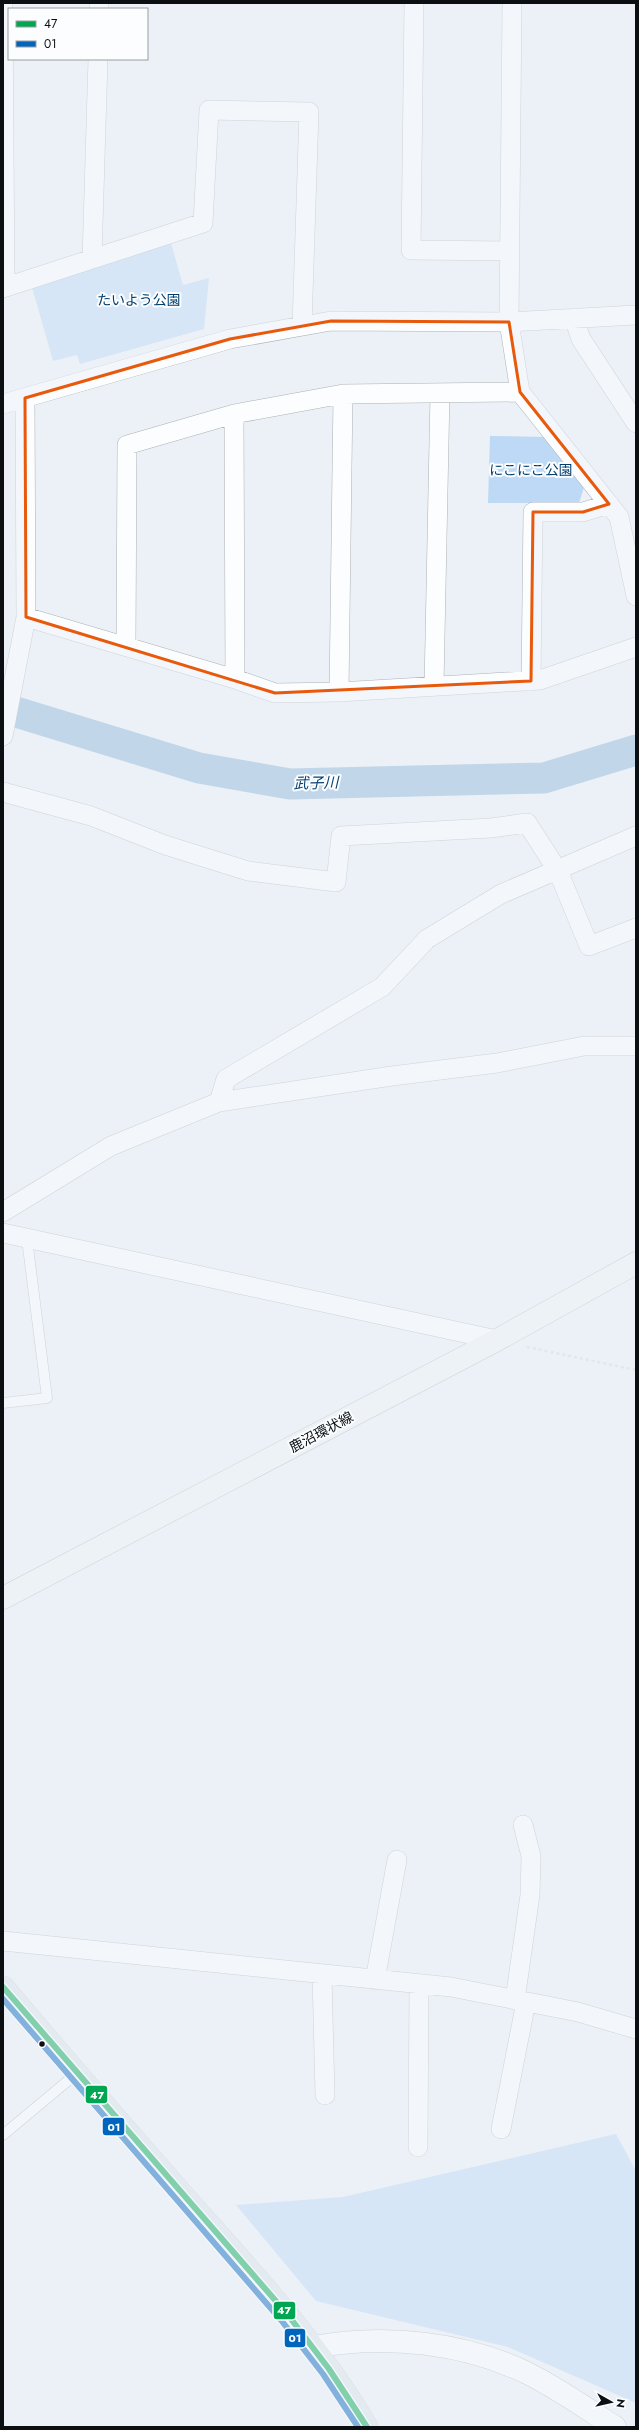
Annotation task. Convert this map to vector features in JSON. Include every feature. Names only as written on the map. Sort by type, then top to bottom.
[{"type":"highway","points":[[3,1987],[76,2074],[274,2296],[314,2347],[367,2427]]},
{"type":"main road","name":"鹿沼環状線","points":[[3,1598],[497,1340],[636,1263]]},
{"type":"street","points":[[414,3],[411,250],[510,251]]},
{"type":"street","points":[[512,3],[509,322],[520,392],[619,517],[636,596]]},
{"type":"street","points":[[3,6],[4,288],[203,223],[209,110],[309,112],[302,326]]},
{"type":"street","points":[[92,259],[98,60]]},
{"type":"street","points":[[3,404],[230,339],[331,321],[509,322],[636,315]]},
{"type":"street","points":[[574,318],[581,339],[634,416]]},
{"type":"street","points":[[126,646],[127,445],[234,414],[343,394],[520,392]]},
{"type":"street","points":[[434,686],[440,393]]},
{"type":"street","points":[[339,692],[343,394]]},
{"type":"street","points":[[3,736],[26,617],[25,398]]},
{"type":"street","points":[[234,414],[235,679]]},
{"type":"street","points":[[532,681],[533,512],[583,512],[609,504]]},
{"type":"street","points":[[26,617],[235,679],[276,693],[339,692],[540,680],[636,647]]},
{"type":"street","points":[[3,792],[91,816],[166,845],[248,871],[336,882],[341,836],[491,828],[526,823],[558,871],[589,946],[636,928]]},
{"type":"street","points":[[219,1102],[226,1079],[382,987],[427,939],[501,894],[558,871],[636,836]]},
{"type":"street","points":[[3,1212],[111,1146],[219,1102],[392,1076],[497,1063],[584,1046],[636,1046]]},
{"type":"street","points":[[3,1233],[497,1340]]},
{"type":"street","points":[[501,2129],[521,2001],[530,1895],[531,1856],[523,1825]]},
{"type":"street","points":[[375,1980],[397,1860]]},
{"type":"street","points":[[3,1941],[322,1975],[451,1987],[578,2012],[636,2029]]},
{"type":"street","points":[[322,1975],[325,2095]]},
{"type":"street","points":[[418,2147],[419,1984]]},
{"type":"street","points":[[314,2347],[342,2342],[384,2340],[433,2345],[493,2360],[529,2374],[615,2427]]},
{"type":"lane","points":[[3,1403],[47,1398],[27,1239]]},
{"type":"lane","points":[[3,2135],[76,2074]]},
{"type":"path","points":[[497,1340],[636,1370]]},
{"type":"highlighted area","points":[[331,321],[509,322],[520,392],[609,504],[583,512],[533,512],[531,681],[275,693],[26,617],[25,398],[230,339]]},
{"type":"green space","name":"たいよう公園","points":[[171,243],[183,285],[209,278],[204,329],[80,364],[77,355],[53,361],[31,284]]},
{"type":"green space","name":"にこにこ公園","points":[[490,436],[548,437],[584,487],[579,503],[488,503]]},
{"type":"green space","points":[[616,2134],[636,2171],[636,2403],[508,2347],[316,2301],[236,2205],[343,2197]]},
{"type":"waterway","name":"武子川","points":[[3,708],[199,768],[290,784],[544,778],[636,750]]},
{"type":"transit line","name":"47","points":[[3,1987],[288,2315],[329,2369],[367,2427]]},
{"type":"transit line","name":"01","points":[[3,1999],[281,2320],[323,2374],[358,2427]]}]
